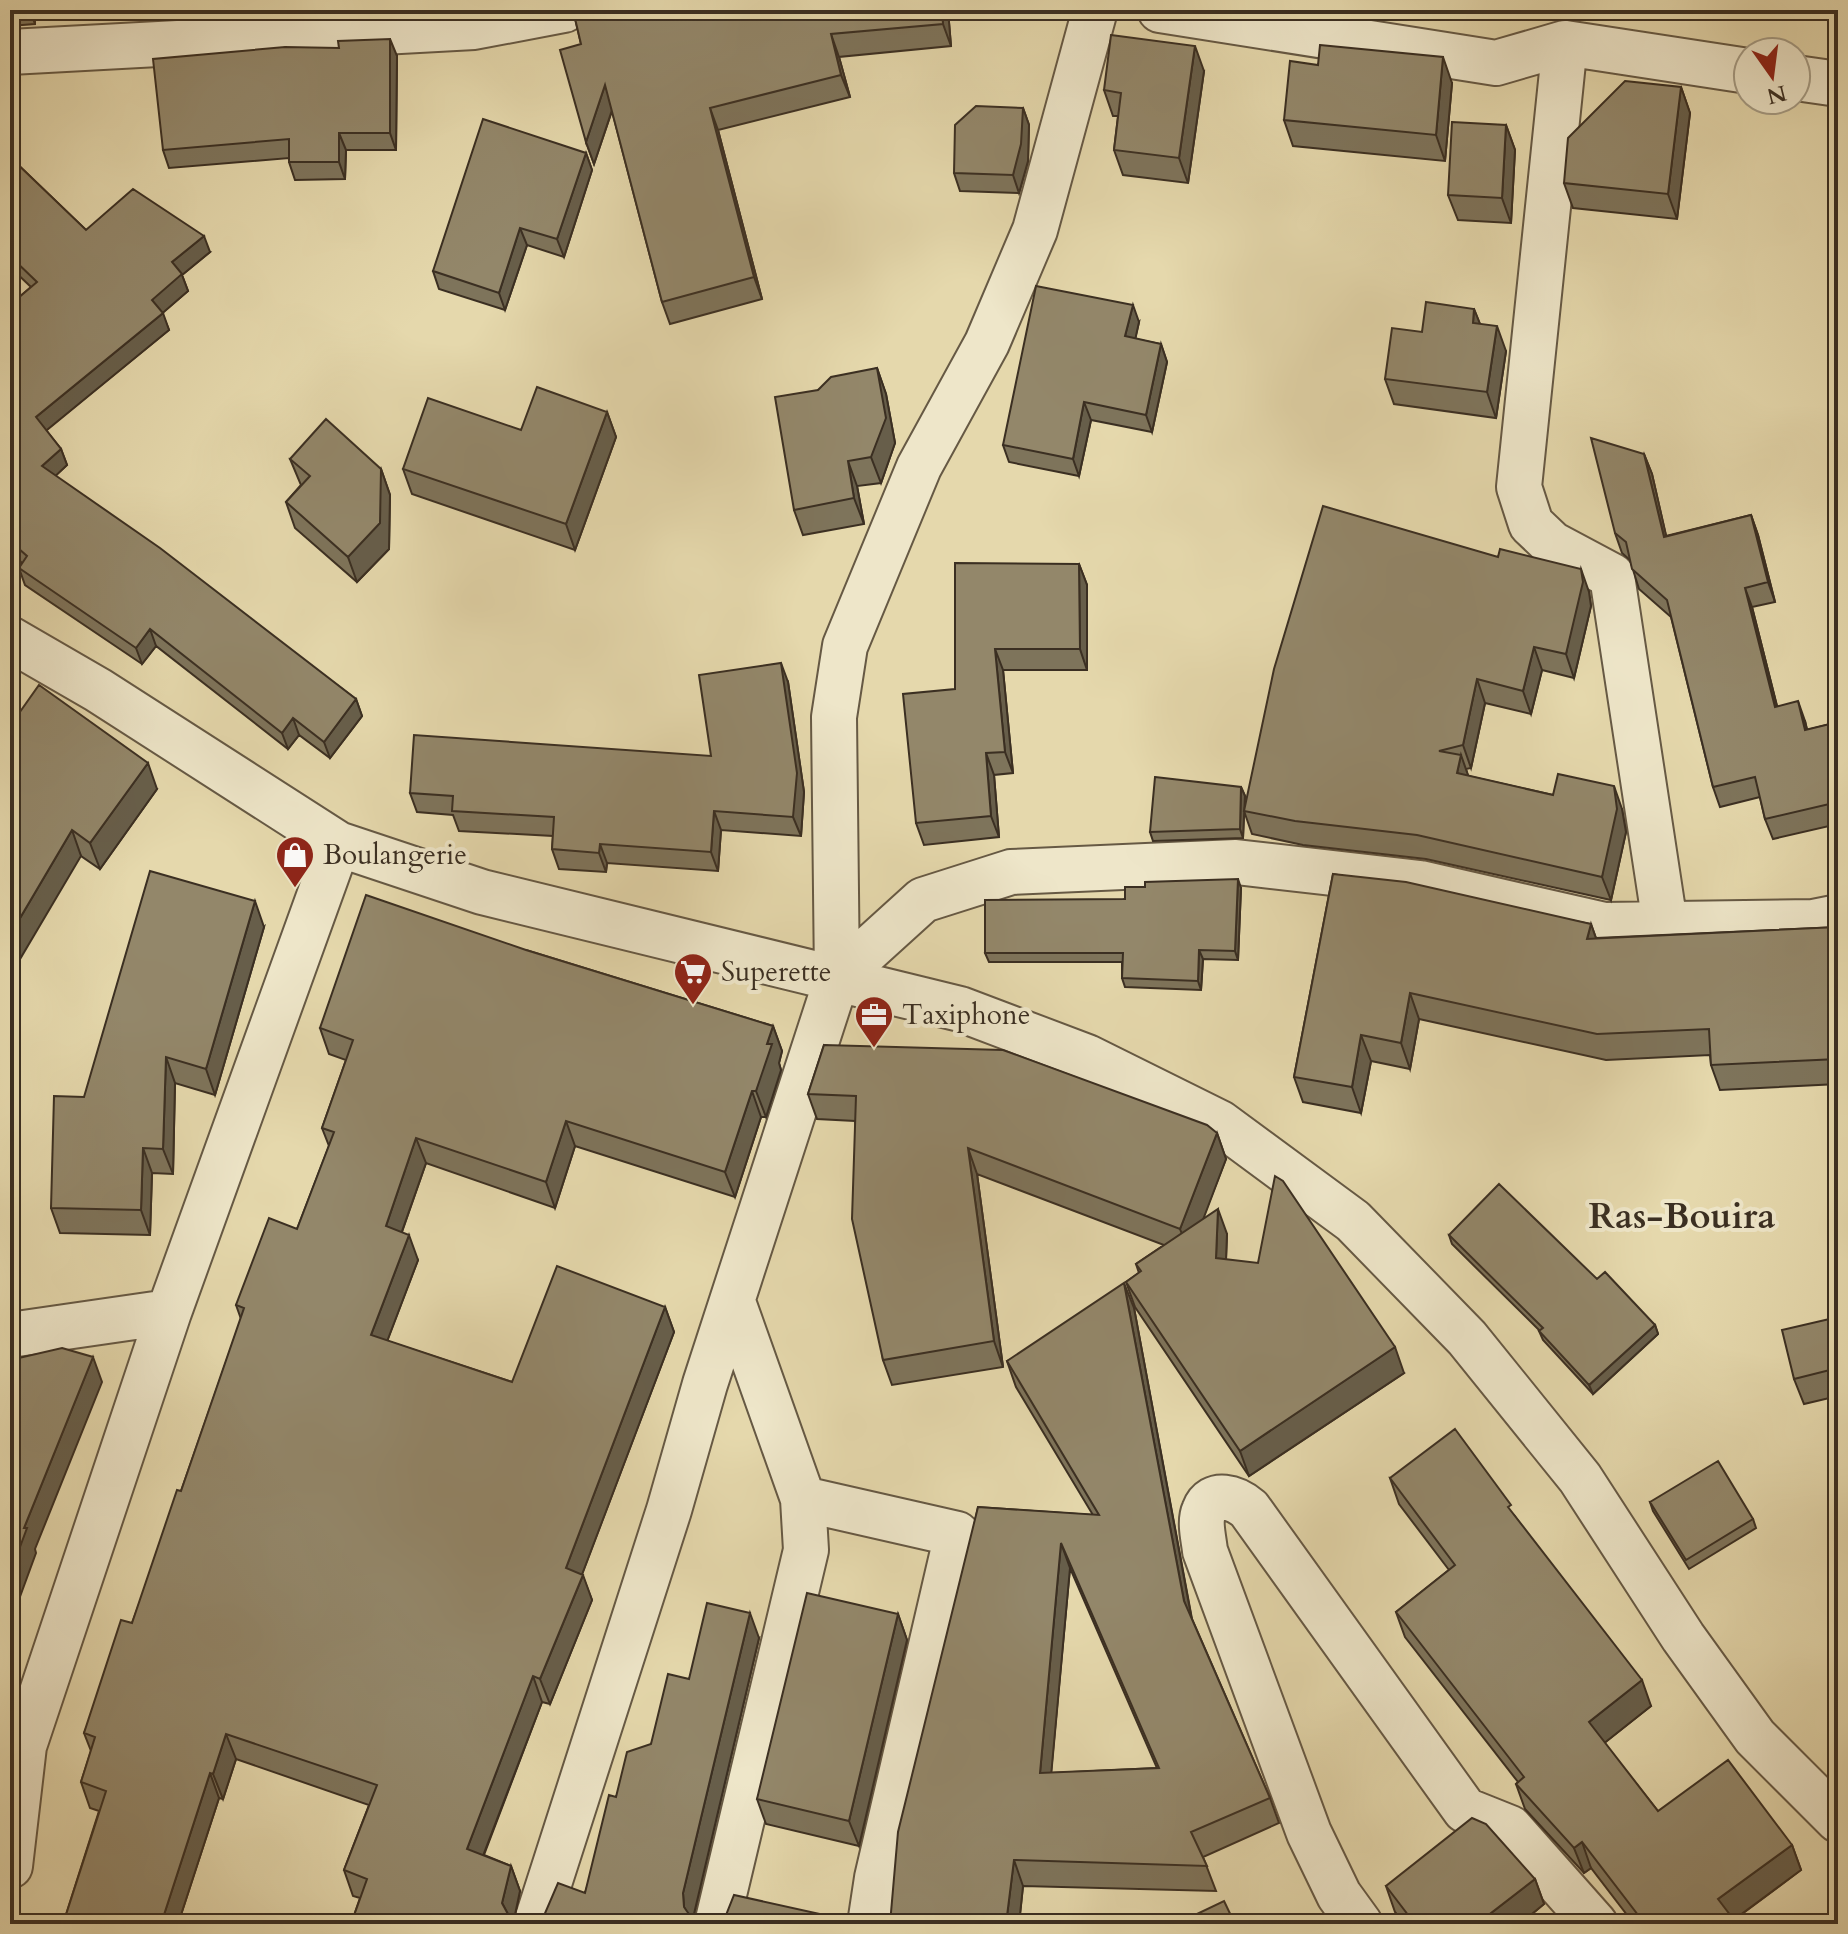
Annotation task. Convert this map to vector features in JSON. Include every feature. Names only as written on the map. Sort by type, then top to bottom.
[{"type":"street","points":[[10,52],[474,27],[564,10]]},
{"type":"street","points":[[536,1924],[669,1510],[705,1384],[837,978],[834,717],[845,646],[919,467],[987,343],[1035,230],[1095,10]]},
{"type":"street","points":[[1160,10],[1496,63],[1565,43],[1732,69]]},
{"type":"street","points":[[1565,43],[1519,487],[1531,524],[1552,544],[1612,576],[1665,924]]},
{"type":"street","points":[[1812,80],[1838,84]]},
{"type":"street","points":[[10,639],[98,690],[338,844],[482,892],[960,1009],[1087,1057],[1220,1123],[1353,1221],[1477,1349],[1580,1478],[1683,1637],[1755,1737],[1838,1820]]},
{"type":"street","points":[[10,1866],[17,1746],[338,844]]},
{"type":"street","points":[[837,978],[923,900],[1011,872],[1236,862],[1420,883],[1604,925],[1813,922],[1838,917]]},
{"type":"street","points":[[717,1924],[806,1550],[803,1499],[733,1302]]},
{"type":"street","points":[[10,1335],[169,1312]]},
{"type":"street","points":[[1360,1924],[1339,1895],[1309,1833],[1205,1551],[1204,1510],[1208,1503],[1221,1497],[1235,1500],[1249,1509],[1465,1810],[1510,1828],[1595,1924]]},
{"type":"street","points":[[803,1499],[957,1534],[877,1878],[870,1924]]},
{"type":"building","points":[[573,10],[942,10],[943,24],[831,34],[841,75],[710,108],[754,277],[662,302],[605,85],[586,142],[560,50],[581,44]]},
{"type":"building","points":[[1111,35],[1195,46],[1179,158],[1114,150],[1121,93],[1104,90]]},
{"type":"building","points":[[390,39],[390,133],[339,133],[339,162],[289,162],[289,139],[163,150],[153,59],[285,47],[339,48],[338,41]]},
{"type":"building","points":[[1320,45],[1443,57],[1436,135],[1284,120],[1290,61],[1318,65]]},
{"type":"building","points":[[1625,81],[1681,87],[1668,194],[1564,183],[1568,138]]},
{"type":"building","points":[[976,106],[1023,108],[1021,144],[1013,175],[954,173],[955,125]]},
{"type":"building","points":[[483,119],[586,153],[557,239],[520,228],[499,293],[433,271]]},
{"type":"building","points":[[1452,122],[1506,125],[1502,198],[1448,195]]},
{"type":"building","points":[[10,157],[86,230],[133,189],[204,236],[172,262],[182,274],[152,300],[163,313],[36,417],[61,449],[42,466],[160,548],[356,699],[324,742],[293,718],[282,733],[150,629],[136,648],[19,568],[27,556],[10,541],[10,305],[37,282],[10,256]]},
{"type":"building","points":[[1036,286],[1133,305],[1125,336],[1161,344],[1146,415],[1084,402],[1073,459],[1003,445]]},
{"type":"building","points":[[1426,302],[1474,309],[1473,323],[1497,326],[1487,392],[1385,379],[1392,328],[1422,332]]},
{"type":"building","points":[[877,368],[886,418],[871,457],[848,461],[854,498],[794,510],[775,397],[818,390],[831,377]]},
{"type":"building","points":[[537,387],[607,412],[566,524],[403,469],[428,398],[521,430]]},
{"type":"building","points":[[326,419],[381,469],[380,523],[348,557],[286,502],[310,476],[290,459]]},
{"type":"building","points":[[1591,438],[1644,454],[1664,537],[1751,515],[1768,582],[1745,588],[1775,707],[1798,701],[1805,730],[1838,722],[1838,802],[1765,819],[1755,777],[1713,787],[1667,600],[1632,569],[1626,542],[1615,533]]},
{"type":"building","points":[[1323,506],[1498,557],[1500,549],[1581,569],[1583,582],[1566,654],[1534,647],[1523,691],[1477,679],[1463,745],[1439,751],[1461,755],[1457,773],[1553,795],[1558,774],[1614,786],[1617,809],[1602,877],[1417,835],[1295,821],[1244,811],[1274,669]]},
{"type":"building","points":[[955,563],[1079,564],[1080,649],[995,649],[1005,752],[986,753],[991,816],[916,823],[903,694],[955,689]]},
{"type":"building","points":[[781,663],[797,773],[793,817],[714,811],[711,852],[600,844],[599,853],[552,849],[554,817],[452,811],[453,796],[410,793],[414,735],[711,756],[699,675]]},
{"type":"building","points":[[39,685],[148,763],[90,843],[72,830],[10,935],[10,726]]},
{"type":"building","points":[[1155,777],[1241,787],[1240,829],[1150,832]]},
{"type":"building","points":[[150,871],[255,901],[206,1069],[166,1057],[163,1149],[143,1148],[141,1210],[51,1208],[54,1096],[84,1097]]},
{"type":"building","points":[[1333,874],[1406,882],[1591,924],[1587,939],[1838,927],[1838,1059],[1711,1065],[1709,1029],[1597,1034],[1410,993],[1401,1043],[1361,1035],[1352,1087],[1294,1077]]},
{"type":"building","points":[[1238,879],[1235,951],[1199,950],[1198,981],[1122,978],[1123,953],[985,953],[985,900],[1125,899],[1125,887],[1145,887],[1145,882]]},
{"type":"building","points":[[366,895],[526,950],[773,1026],[767,1044],[772,1044],[756,1091],[752,1091],[725,1172],[566,1121],[546,1182],[416,1138],[386,1226],[409,1235],[371,1335],[512,1382],[557,1266],[665,1307],[566,1568],[583,1575],[540,1679],[533,1676],[467,1849],[511,1866],[502,1903],[509,1916],[520,1923],[543,1918],[558,1883],[585,1893],[609,1795],[616,1797],[627,1752],[651,1744],[668,1674],[689,1679],[707,1603],[750,1613],[683,1893],[684,1907],[691,1917],[701,1923],[714,1923],[726,1915],[734,1895],[865,1924],[351,1924],[367,1879],[344,1870],[377,1785],[226,1734],[213,1774],[210,1773],[161,1924],[63,1924],[106,1791],[81,1782],[95,1737],[84,1733],[121,1620],[132,1623],[177,1490],[181,1491],[244,1308],[236,1305],[269,1218],[297,1229],[334,1132],[322,1128],[353,1040],[320,1028]]},
{"type":"building","points":[[824,1045],[1003,1050],[1207,1125],[1217,1133],[1180,1229],[968,1148],[994,1341],[883,1360],[852,1219],[856,1096],[808,1094]]},
{"type":"building","points":[[1275,1176],[1283,1181],[1395,1347],[1240,1451],[1126,1282],[1141,1271],[1136,1264],[1218,1209],[1216,1258],[1258,1263]]},
{"type":"building","points":[[1499,1184],[1597,1279],[1605,1272],[1655,1325],[1589,1385],[1539,1331],[1543,1328],[1449,1235]]},
{"type":"building","points":[[1124,1283],[1184,1601],[1270,1798],[1191,1832],[1207,1866],[1014,1860],[1006,1924],[890,1924],[898,1832],[978,1507],[1099,1515],[1007,1361]],"holes":[[[1061,1543],[1159,1768],[1040,1773]]]},
{"type":"building","points":[[1838,1317],[1838,1368],[1794,1379],[1782,1330]]},
{"type":"building","points":[[62,1348],[93,1357],[24,1528],[27,1528],[10,1574],[10,1360]]},
{"type":"building","points":[[1455,1429],[1511,1505],[1508,1507],[1642,1680],[1589,1722],[1658,1811],[1728,1760],[1792,1845],[1718,1899],[1737,1924],[1645,1924],[1582,1842],[1574,1848],[1516,1784],[1524,1777],[1396,1612],[1455,1565],[1390,1478]]},
{"type":"building","points":[[1718,1461],[1753,1519],[1686,1560],[1650,1502]]},
{"type":"building","points":[[807,1593],[898,1614],[849,1821],[757,1799]]},
{"type":"building","points":[[1472,1818],[1486,1824],[1535,1879],[1486,1917],[1492,1924],[1415,1924],[1386,1886]]},
{"type":"building","points":[[1224,1901],[1235,1924],[1176,1924]]},
{"type":"place","name":"Boulangerie","points":[[295,889]]},
{"type":"place","name":"Superette","points":[[693,1006]]},
{"type":"place","name":"Taxiphone","points":[[874,1049]]},
{"type":"district","name":"Ras-Bouira","points":[[1682,1216]]}]
